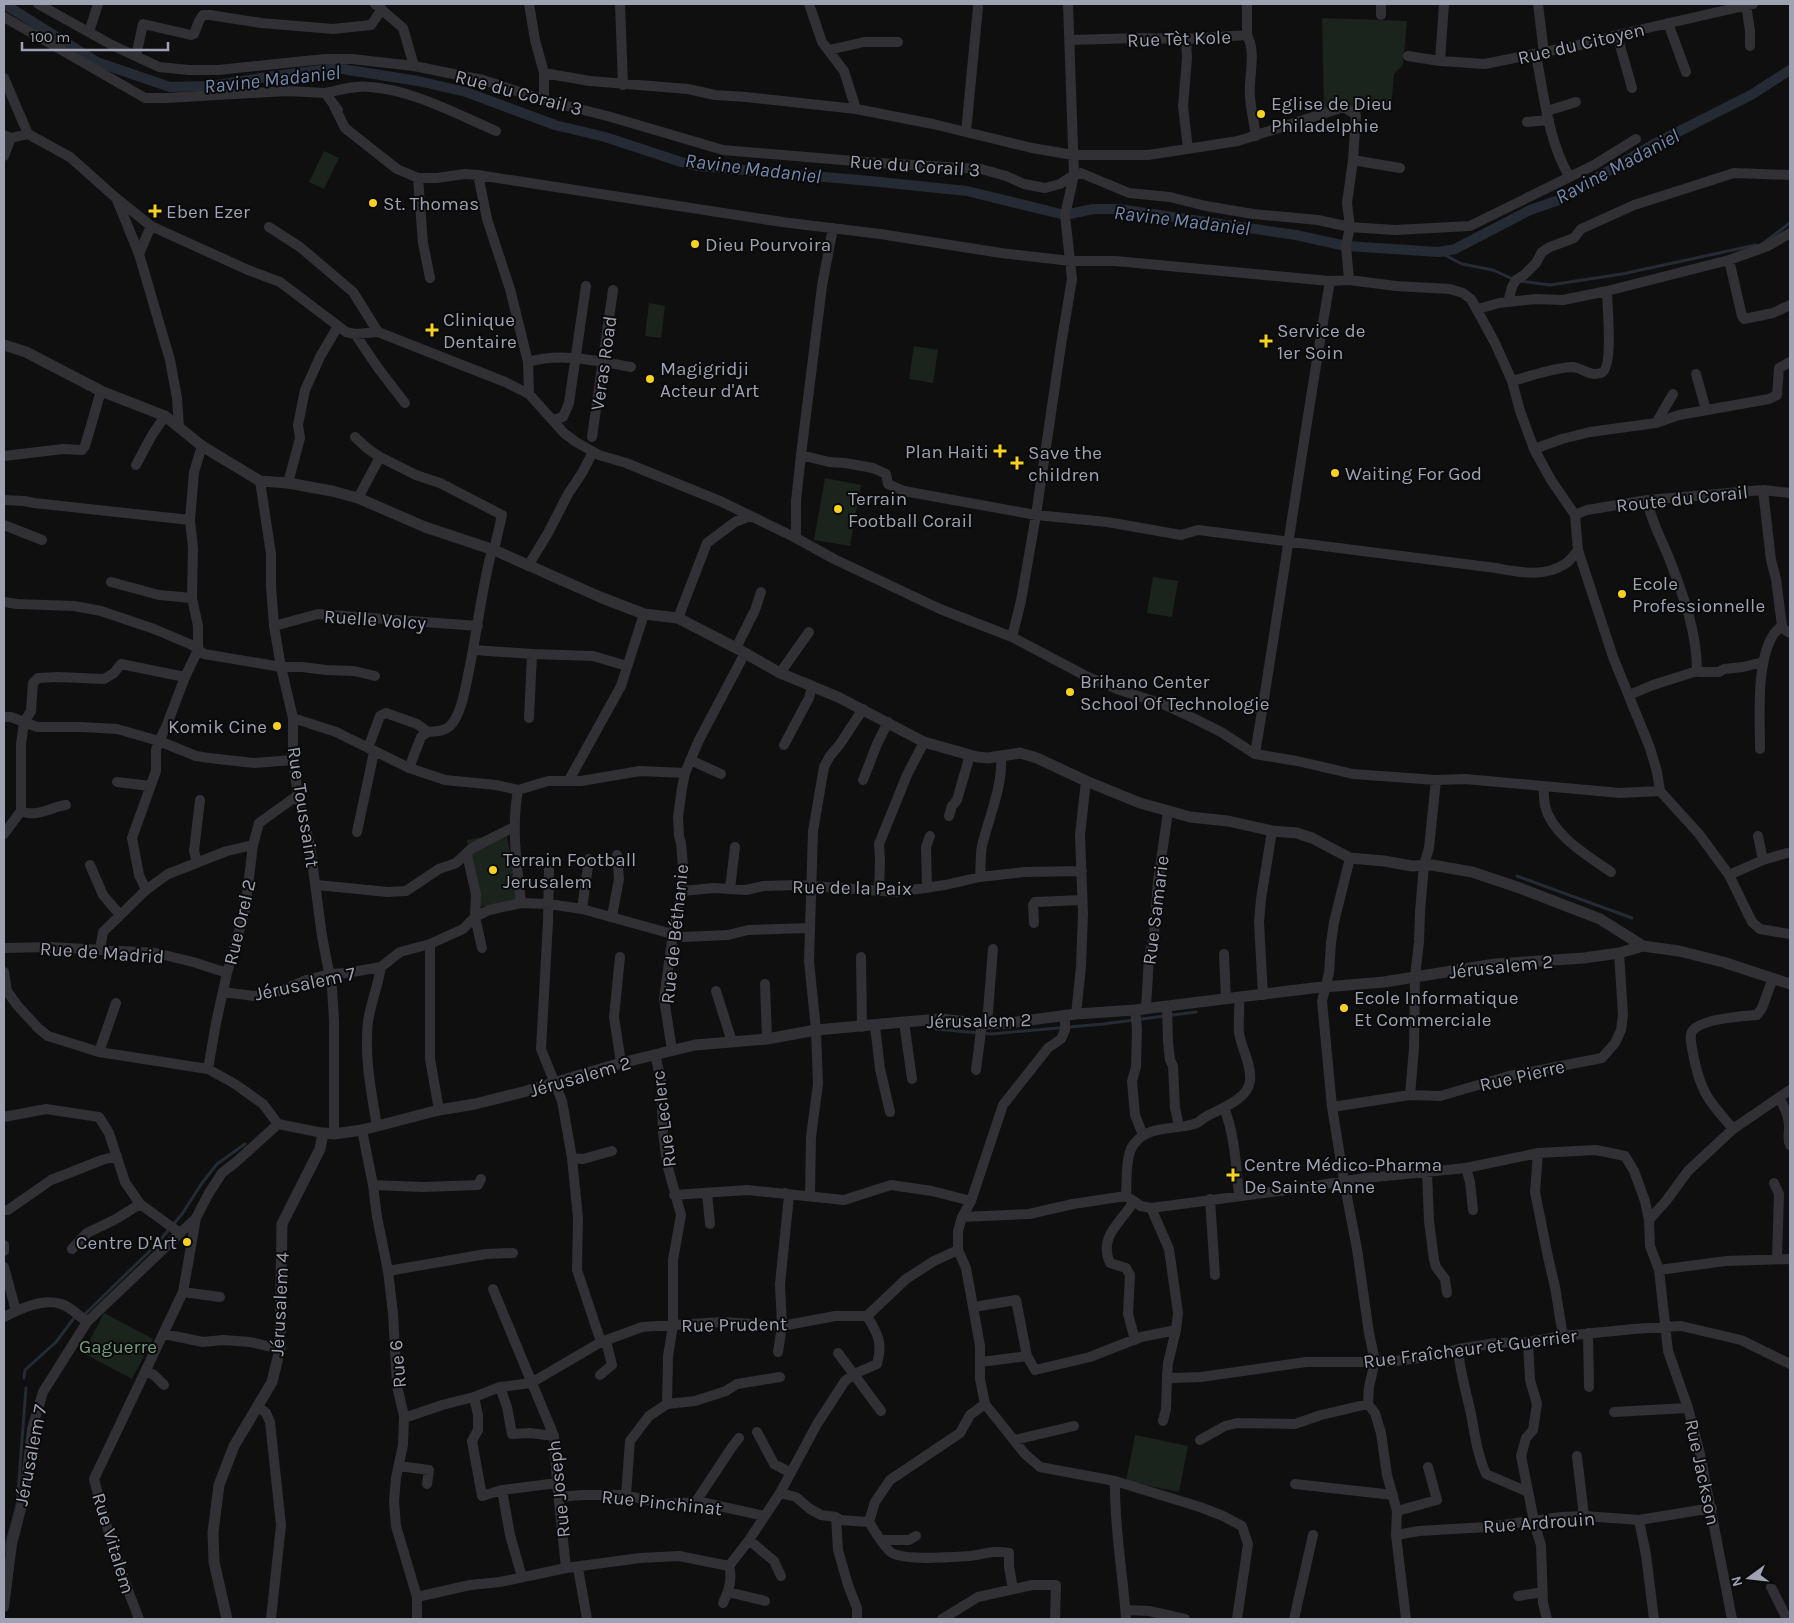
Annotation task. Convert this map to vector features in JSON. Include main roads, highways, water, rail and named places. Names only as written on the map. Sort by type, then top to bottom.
[{"type":"waterway","name":"Ravine Madaniel","points":[[4,4],[97,62],[170,87],[211,86],[336,68],[418,81],[466,92],[555,125],[605,137],[698,166],[967,191],[1065,215],[1093,209],[1118,209],[1296,235],[1346,246],[1439,252],[1455,249],[1530,210],[1559,200],[1654,144],[1751,95],[1790,70]]},
{"type":"waterway","name":"Ravine Madaniel","points":[[1762,244],[1790,223]]},
{"type":"waterway","name":"Ravine Madaniel","points":[[1521,281],[1550,285],[1622,274],[1756,245]]},
{"type":"waterway","name":"Ravine Madaniel","points":[[1439,252],[1462,264],[1493,270],[1515,280]]},
{"type":"waterway","points":[[1517,876],[1632,918]]},
{"type":"waterway","points":[[936,1029],[991,1034],[1103,1024],[1196,1012]]},
{"type":"waterway","points":[[24,1378],[25,1370],[56,1342],[74,1318],[85,1314],[156,1245],[182,1214],[217,1164],[245,1144]]},
{"type":"waterway","points":[[4,1553],[17,1505],[26,1388]]},
{"type":"place","name":"Eglise de Dieu Philadelphie","points":[[1261,114]]},
{"type":"place","name":"St. Thomas","points":[[373,203]]},
{"type":"place","name":"Eben Ezer","points":[[155,211]]},
{"type":"place","name":"Dieu Pourvoira","points":[[695,244]]},
{"type":"place","name":"Clinique Dentaire","points":[[432,330]]},
{"type":"place","name":"Service de 1er Soin","points":[[1266,341]]},
{"type":"place","name":"Magigridji Acteur d'Art","points":[[650,379]]},
{"type":"place","name":"Plan Haiti","points":[[1000,451]]},
{"type":"place","name":"Save the children","points":[[1017,463]]},
{"type":"place","name":"Waiting For God","points":[[1335,473]]},
{"type":"place","name":"Terrain Football Corail","points":[[838,509]]},
{"type":"place","name":"Ecole Professionnelle","points":[[1622,594]]},
{"type":"place","name":"Brihano Center School Of Technologie","points":[[1070,692]]},
{"type":"place","name":"Komik Cine","points":[[277,726]]},
{"type":"place","name":"Terrain Football Jerusalem","points":[[493,870]]},
{"type":"place","name":"Ecole Informatique Et Commerciale","points":[[1344,1008]]},
{"type":"place","name":"Centre Médico-Pharma De Sainte Anne","points":[[1233,1175]]},
{"type":"place","name":"Centre D'Art","points":[[187,1242]]},
{"type":"park label","name":"Gaguerre","points":[[118,1346]]}]
